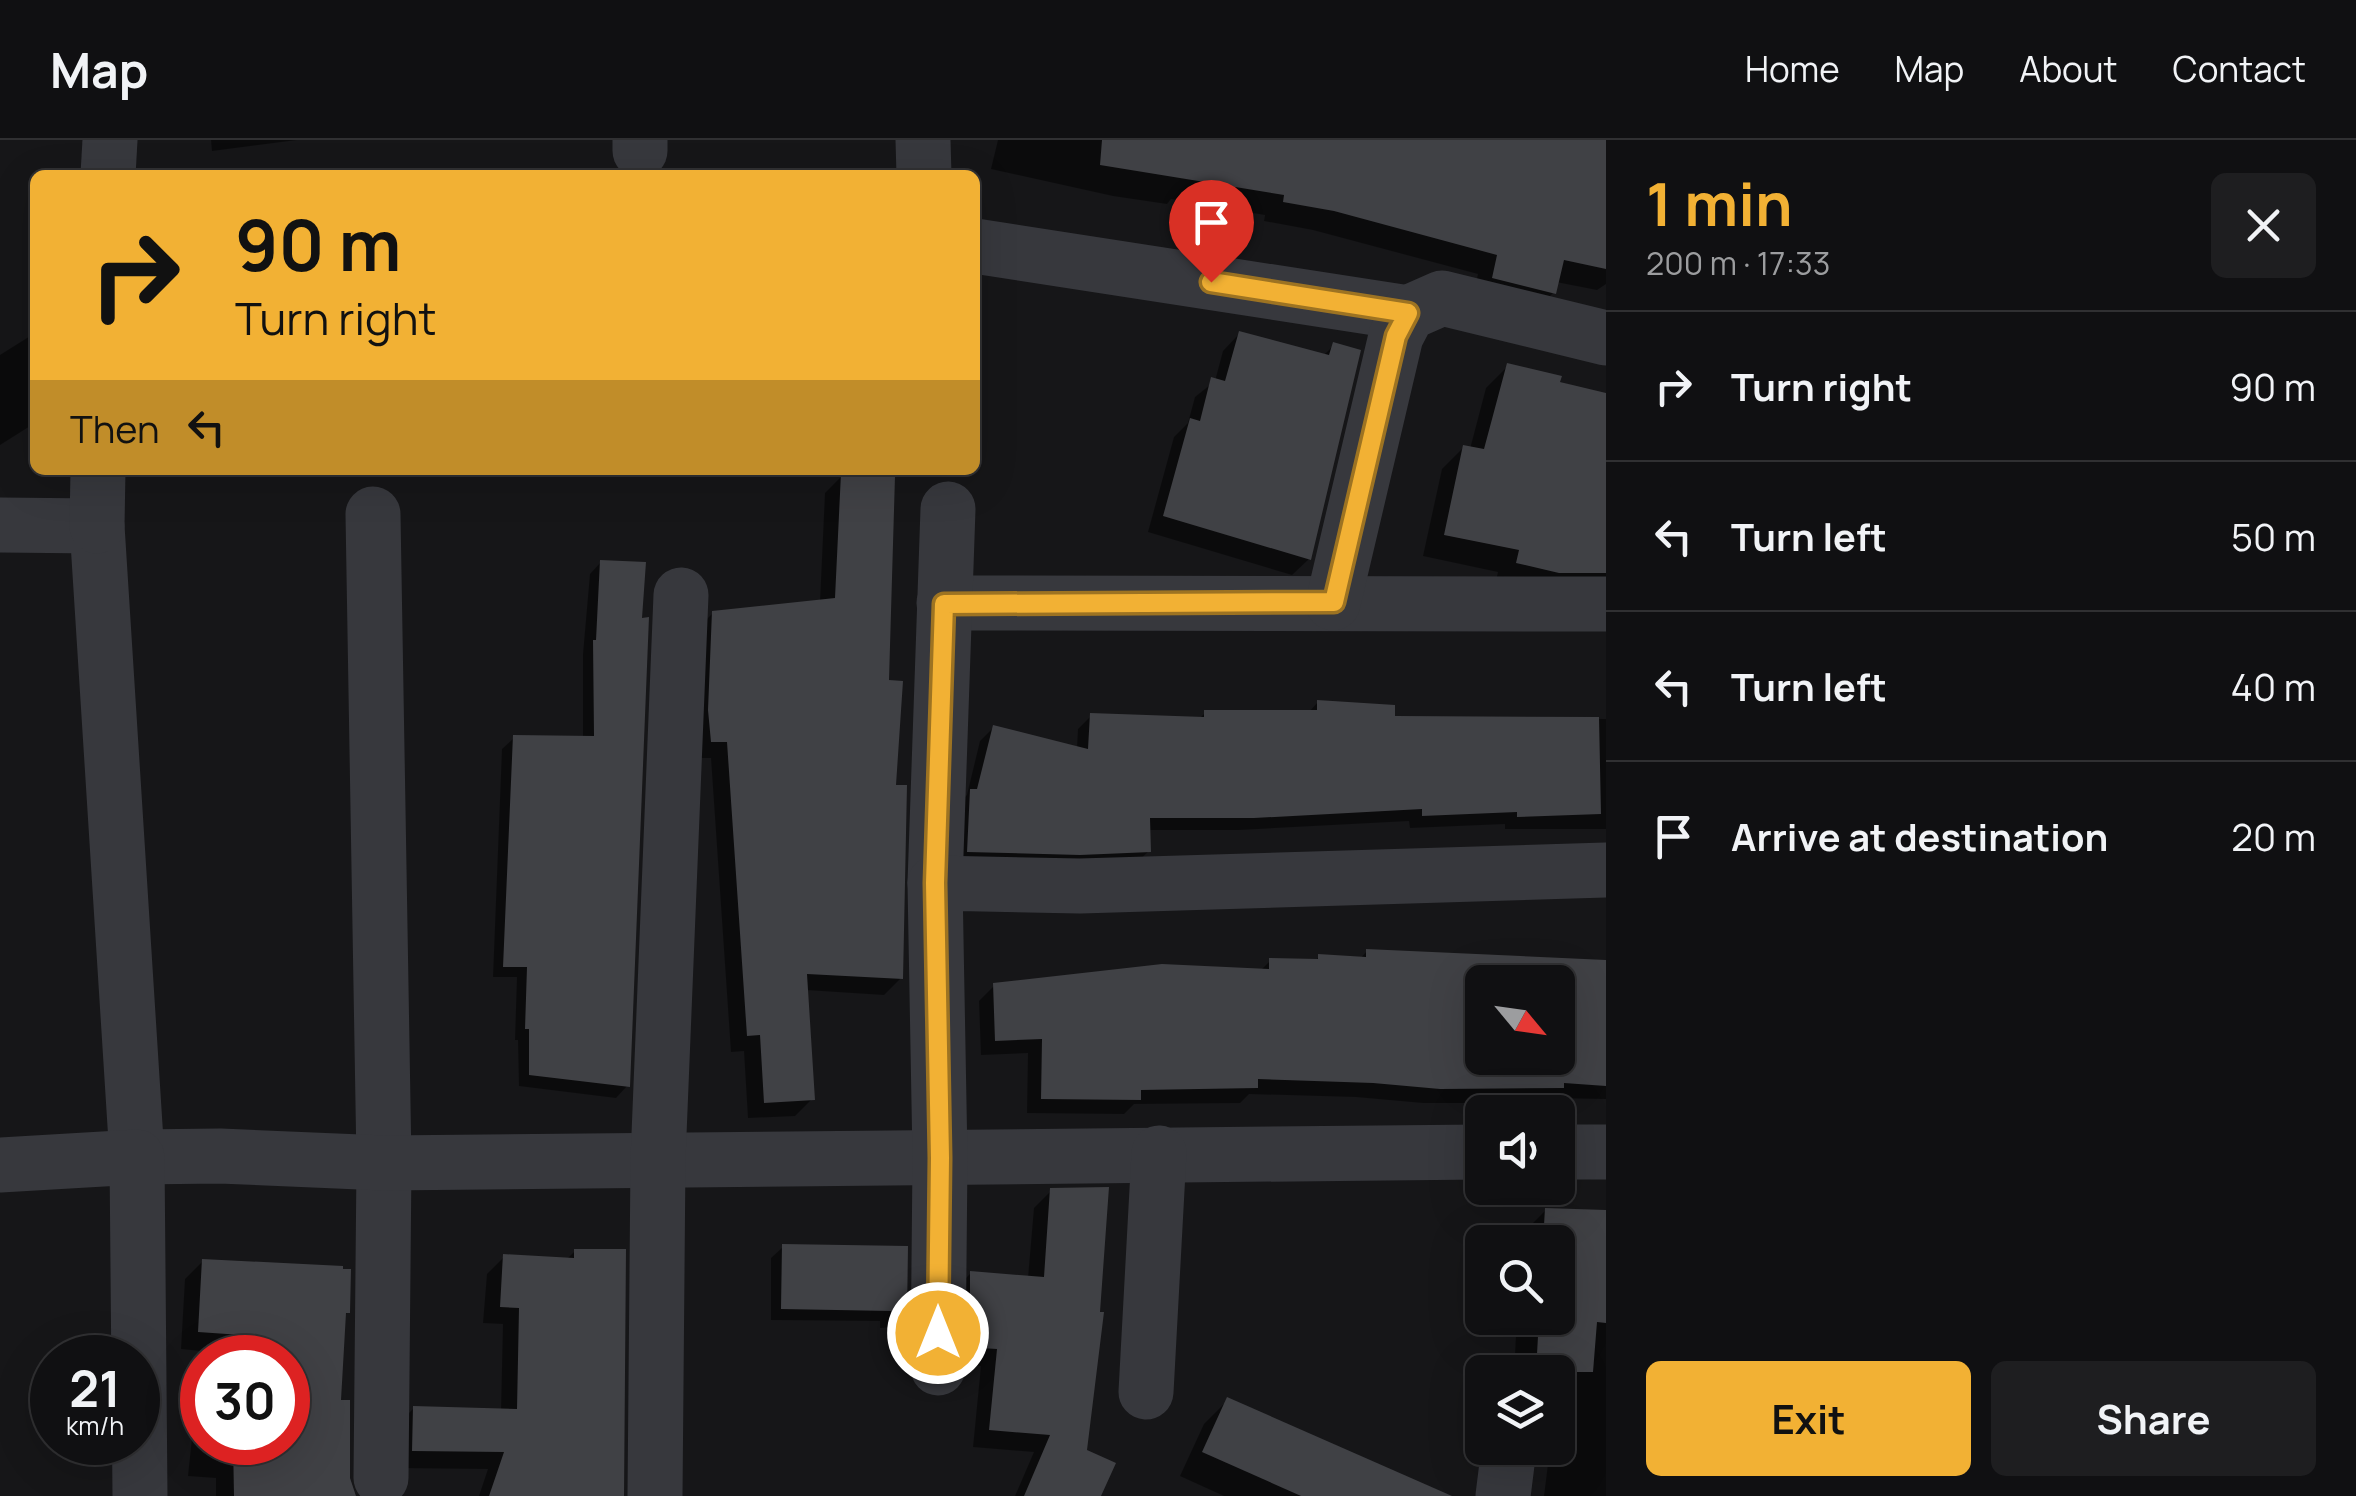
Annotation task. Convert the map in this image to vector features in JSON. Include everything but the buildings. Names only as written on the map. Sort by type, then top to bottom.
[{"type":"street","points":[[108,170],[110,140]]},
{"type":"street","points":[[923,140],[924,170]]},
{"type":"street","points":[[980,247],[1408,313],[1442,298],[1606,338]]},
{"type":"street","points":[[1334,602],[1396,336],[1408,313]]},
{"type":"street","points":[[98,475],[96,526],[136,1157],[140,1496]]},
{"type":"street","points":[[938,1368],[940,1158],[935,883],[948,509]]},
{"type":"street","points":[[373,514],[384,1164],[382,1478]]},
{"type":"street","points":[[0,525],[96,526]]},
{"type":"street","points":[[655,1496],[658,1160],[682,595]]},
{"type":"street","points":[[944,604],[1606,604]]},
{"type":"street","points":[[935,883],[1080,886],[1606,870]]},
{"type":"street","points":[[0,1165],[220,1156],[384,1164],[1465,1152]]},
{"type":"street","points":[[1575,1152],[1606,1152]]},
{"type":"street","points":[[1146,1392],[1159,1153]]},
{"type":"street","points":[[1503,1496],[1507,1465]]},
{"type":"route","points":[[938,1333],[940,1158],[935,883],[944,604],[1334,602],[1396,336],[1408,313],[1211,282]]}]
